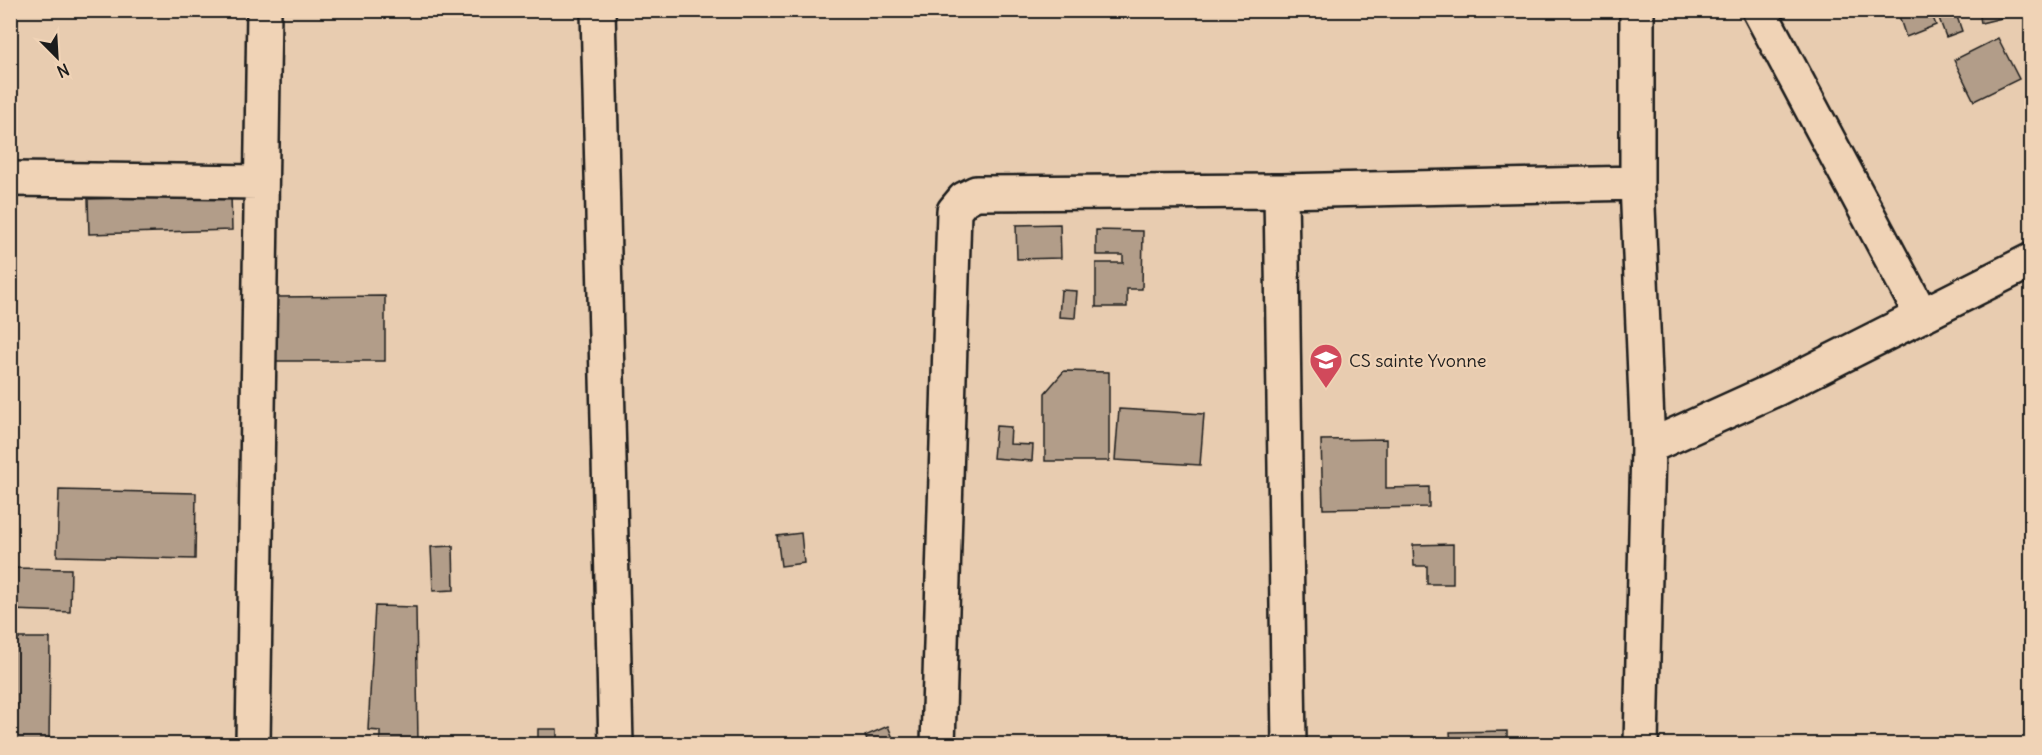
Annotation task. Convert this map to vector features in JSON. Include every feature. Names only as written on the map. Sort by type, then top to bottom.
[{"type":"street","points":[[253,744],[264,10]]},
{"type":"street","points":[[598,10],[616,744]]},
{"type":"street","points":[[1637,10],[1637,183],[1648,447],[1641,744]]},
{"type":"street","points":[[1759,10],[1922,316]]},
{"type":"street","points":[[10,179],[260,182]]},
{"type":"street","points":[[938,744],[954,211],[964,200],[976,193],[1281,191],[1637,183]]},
{"type":"street","points":[[1281,191],[1289,744]]},
{"type":"street","points":[[1648,447],[1776,390],[2031,260]]},
{"type":"building","points":[[1897,10],[1930,10],[1936,25],[1906,37]]},
{"type":"building","points":[[1979,10],[2005,10],[2006,17],[1981,23]]},
{"type":"building","points":[[1955,11],[1962,31],[1946,37],[1939,18]]},
{"type":"building","points":[[1998,38],[2019,79],[1974,101],[1954,60]]},
{"type":"building","points":[[231,195],[232,230],[89,234],[88,199]]},
{"type":"building","points":[[1060,224],[1061,258],[1017,259],[1016,225]]},
{"type":"building","points":[[1096,230],[1143,231],[1142,289],[1127,289],[1127,307],[1096,307],[1096,263],[1123,263],[1123,255],[1096,255]]},
{"type":"building","points":[[1061,290],[1077,291],[1075,318],[1059,317]]},
{"type":"building","points":[[385,296],[385,361],[275,361],[275,297]]},
{"type":"building","points":[[1064,371],[1109,372],[1109,461],[1045,461],[1045,393]]},
{"type":"building","points":[[1119,409],[1204,414],[1200,465],[1115,460]]},
{"type":"building","points":[[996,426],[1011,427],[1010,444],[1033,445],[1032,461],[993,458]]},
{"type":"building","points":[[1386,439],[1386,488],[1429,487],[1429,507],[1323,509],[1321,440]]},
{"type":"building","points":[[59,490],[196,493],[195,559],[57,556]]},
{"type":"building","points":[[801,533],[804,563],[781,566],[777,536]]},
{"type":"building","points":[[1453,544],[1453,584],[1427,584],[1427,566],[1414,566],[1413,545]]},
{"type":"building","points":[[453,546],[454,590],[433,591],[431,547]]},
{"type":"building","points":[[10,568],[71,569],[70,612],[10,610]]},
{"type":"building","points":[[375,606],[416,607],[418,744],[380,744],[380,731],[368,730]]},
{"type":"building","points":[[10,638],[50,638],[49,744],[10,744]]},
{"type":"building","points":[[888,726],[895,743],[869,744],[865,736]]},
{"type":"building","points":[[538,729],[557,729],[557,744],[538,744]]},
{"type":"building","points":[[1507,731],[1507,744],[1451,744],[1450,732]]},
{"type":"place","name":"CS sainte Yvonne","points":[[1326,389]]}]
